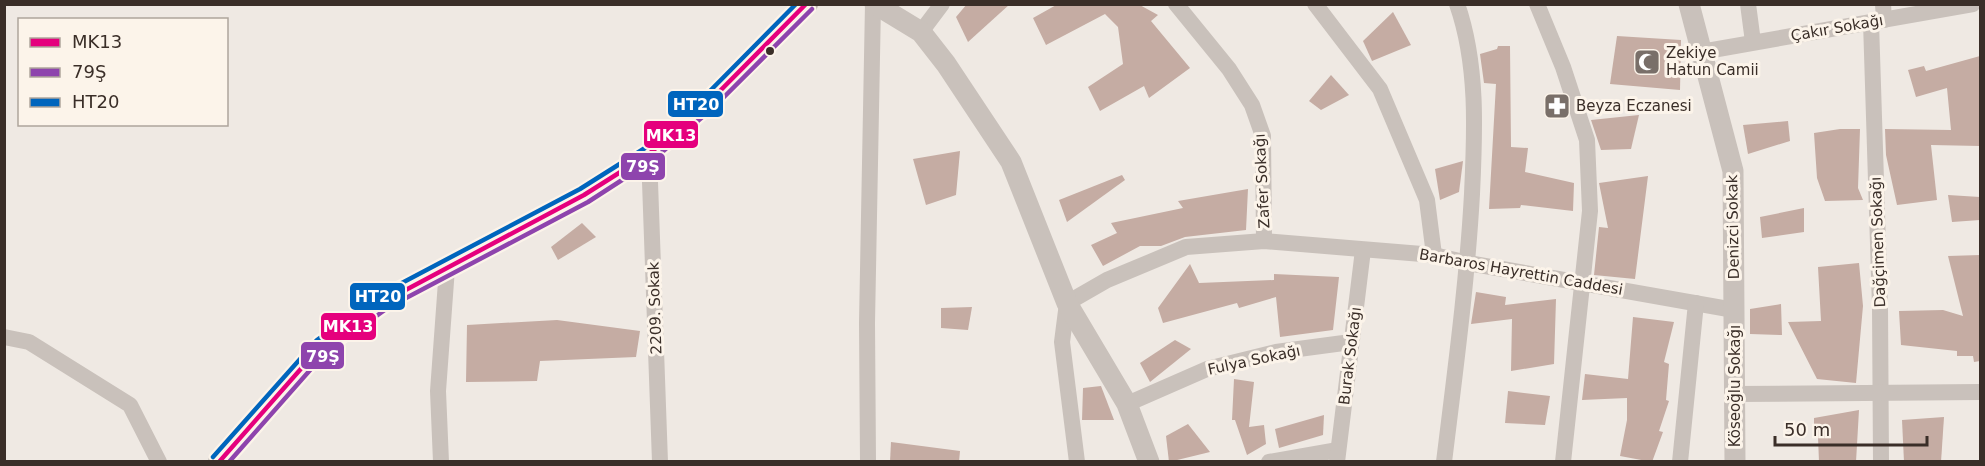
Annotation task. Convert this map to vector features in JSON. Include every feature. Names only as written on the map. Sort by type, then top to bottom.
[{"type":"main road","points":[[219,462],[321,346],[384,301],[584,195],[648,154],[710,101],[807,4]]},
{"type":"street","points":[[868,462],[867,323],[874,4],[921,32],[946,64],[1011,162],[1067,303],[1127,404],[1149,462]]},
{"type":"street","points":[[921,32],[942,4]]},
{"type":"street","name":"Zafer Sokağı","points":[[1176,4],[1229,69],[1252,105],[1263,136],[1264,241]]},
{"type":"street","points":[[1315,4],[1380,89],[1427,200],[1434,255]]},
{"type":"street","points":[[1444,462],[1468,263],[1475,133],[1468,47],[1456,4]]},
{"type":"street","points":[[1537,4],[1563,67],[1587,140],[1590,212],[1563,462]]},
{"type":"street","name":"Denizci Sokak","points":[[1689,4],[1733,171],[1734,310]]},
{"type":"street","points":[[1748,4],[1752,42]]},
{"type":"street","name":"Çakır Sokağı","points":[[1701,52],[1879,15],[1973,4]]},
{"type":"street","name":"Dağçimen Sokağı","points":[[1879,15],[1881,462]]},
{"type":"street","name":"2209. Sokak","points":[[648,154],[660,462]]},
{"type":"street","name":"Barbaros Hayrettin Caddesi","points":[[1067,303],[1107,280],[1186,247],[1264,241],[1434,255],[1734,310]]},
{"type":"street","name":"Burak Sokağı","points":[[1337,456],[1363,250]]},
{"type":"street","points":[[441,462],[438,391],[447,268]]},
{"type":"street","points":[[1067,303],[1062,342],[1077,462]]},
{"type":"street","points":[[1680,462],[1696,303]]},
{"type":"street","name":"Köseoğlu Sokağı","points":[[1734,310],[1735,462]]},
{"type":"street","points":[[4,337],[30,342],[130,405],[159,462]]},
{"type":"street","name":"Fulya Sokağı","points":[[1127,404],[1207,369],[1276,352],[1351,342]]},
{"type":"street","points":[[1735,394],[1980,392]]},
{"type":"street","points":[[1269,462],[1337,456]]},
{"type":"building","points":[[967,4],[1010,4],[968,42],[956,17]]},
{"type":"building","points":[[1058,4],[1138,4],[1158,15],[1151,21],[1190,68],[1149,98],[1144,86],[1100,111],[1088,87],[1123,64],[1118,27],[1105,14],[1046,45],[1033,18]]},
{"type":"building","points":[[1393,12],[1411,45],[1372,61],[1363,41]]},
{"type":"building","name":"Zekiye Hatun Camii","points":[[1617,36],[1681,40],[1680,90],[1610,84]]},
{"type":"building","points":[[1498,46],[1510,46],[1511,147],[1528,148],[1525,172],[1574,183],[1573,211],[1521,205],[1520,208],[1489,209],[1496,84],[1484,83],[1480,54],[1497,49]]},
{"type":"building","points":[[1980,56],[1980,146],[1931,145],[1937,200],[1897,205],[1886,155],[1885,129],[1951,130],[1947,88],[1916,97],[1908,70],[1924,66],[1926,71]]},
{"type":"building","points":[[1331,75],[1349,95],[1321,110],[1309,101]]},
{"type":"building","points":[[1639,115],[1631,149],[1601,150],[1591,120]]},
{"type":"building","points":[[1788,121],[1790,141],[1748,154],[1743,125]]},
{"type":"building","points":[[1860,129],[1858,188],[1863,200],[1825,201],[1817,178],[1814,133]]},
{"type":"building","points":[[960,151],[956,195],[926,205],[913,159]]},
{"type":"building","points":[[1463,161],[1459,192],[1440,200],[1435,169]]},
{"type":"building","points":[[1122,175],[1125,180],[1067,222],[1059,200]]},
{"type":"building","points":[[1648,176],[1635,279],[1594,275],[1599,227],[1608,228],[1599,183]]},
{"type":"building","points":[[1248,189],[1246,230],[1185,237],[1161,246],[1140,246],[1103,266],[1091,245],[1117,233],[1111,223],[1183,208],[1178,201]]},
{"type":"building","points":[[1948,195],[1980,197],[1980,220],[1952,222]]},
{"type":"building","points":[[1804,208],[1804,232],[1762,238],[1760,217]]},
{"type":"building","points":[[582,223],[596,237],[558,260],[551,247]]},
{"type":"building","points":[[1980,255],[1980,361],[1974,362],[1973,356],[1957,356],[1957,351],[1901,345],[1899,311],[1943,310],[1963,316],[1948,256]]},
{"type":"building","points":[[1859,263],[1863,306],[1856,383],[1817,379],[1788,322],[1821,321],[1818,267]]},
{"type":"building","points":[[1190,264],[1199,283],[1274,280],[1274,274],[1339,277],[1333,330],[1280,337],[1276,297],[1239,308],[1237,303],[1163,323],[1158,308]]},
{"type":"building","points":[[1476,292],[1506,297],[1505,305],[1556,299],[1554,364],[1511,371],[1512,319],[1471,324]]},
{"type":"building","points":[[1781,304],[1782,335],[1750,334],[1750,309]]},
{"type":"building","points":[[972,307],[968,330],[941,328],[941,308]]},
{"type":"building","points":[[1633,317],[1674,322],[1664,362],[1669,364],[1666,400],[1669,401],[1659,431],[1663,432],[1652,462],[1620,456],[1627,420],[1627,398],[1582,400],[1585,374],[1628,379]]},
{"type":"building","points":[[557,320],[640,331],[636,357],[540,361],[537,381],[466,382],[467,325]]},
{"type":"building","points":[[1175,340],[1191,349],[1150,382],[1140,363]]},
{"type":"building","points":[[1234,379],[1254,382],[1249,427],[1264,425],[1266,444],[1247,455],[1235,420],[1232,420]]},
{"type":"building","points":[[1101,386],[1114,420],[1082,420],[1083,388]]},
{"type":"building","points":[[1508,391],[1550,396],[1545,425],[1505,423]]},
{"type":"building","points":[[1859,410],[1856,462],[1819,462],[1818,437],[1814,437],[1814,418]]},
{"type":"building","points":[[1324,415],[1323,435],[1279,448],[1275,429]]},
{"type":"building","points":[[1944,417],[1941,462],[1904,462],[1902,420]]},
{"type":"building","points":[[1188,424],[1210,452],[1169,462],[1166,436]]},
{"type":"building","points":[[891,442],[960,451],[959,462],[890,462]]},
{"type":"transit line","name":"HT20","points":[[213,457],[317,340],[381,294],[580,189],[645,148],[705,96],[796,4]]},
{"type":"transit line","name":"MK13","points":[[219,462],[321,346],[385,301],[584,195],[649,154],[710,101],[806,4]]},
{"type":"transit line","name":"79Ş","points":[[229,462],[326,352],[389,307],[588,202],[653,160],[715,106],[812,9]]},
{"type":"place","name":"Zekiye Hatun Camii","points":[[1647,62]]},
{"type":"place","name":"Beyza Eczanesi","points":[[1557,106]]}]
